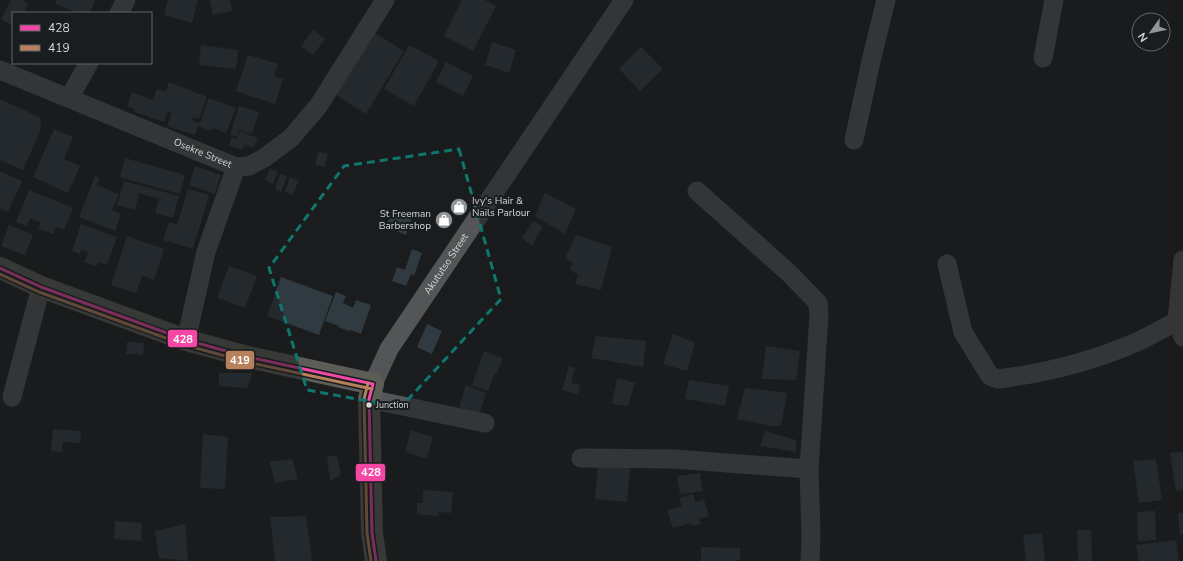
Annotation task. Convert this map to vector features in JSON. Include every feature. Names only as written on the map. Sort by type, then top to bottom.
[{"type":"main road","points":[[0,268],[41,287],[186,340],[371,392]]},
{"type":"main road","name":"Akututso Street","points":[[371,392],[372,533],[376,561]]},
{"type":"street","points":[[120,12],[126,0]]},
{"type":"street","name":"Osekre Street","points":[[0,70],[236,167],[249,166],[264,158],[291,138],[319,105],[385,0]]},
{"type":"street","name":"Akututso Street","points":[[371,392],[390,349],[624,0]]},
{"type":"street","points":[[854,140],[886,0]]},
{"type":"street","points":[[1043,58],[1054,0]]},
{"type":"street","points":[[68,98],[88,64]]},
{"type":"street","points":[[186,340],[206,252],[236,167]]},
{"type":"street","points":[[697,191],[790,274],[818,303],[819,315],[808,469],[811,535],[810,561]]},
{"type":"street","points":[[947,264],[963,332],[990,376],[998,379],[1058,369],[1096,358],[1140,340],[1181,326],[1183,260]]},
{"type":"street","points":[[12,397],[41,287]]},
{"type":"street","points":[[371,392],[484,423]]},
{"type":"street","points":[[581,458],[674,459],[808,469]]},
{"type":"highlighted area","points":[[459,149],[501,299],[401,407],[307,390],[269,268],[344,166]]},
{"type":"building","points":[[11,0],[22,0],[28,4],[24,12],[12,12],[12,25],[1,19]]},
{"type":"building","points":[[56,0],[95,0],[90,12],[76,12],[55,4]]},
{"type":"building","points":[[168,0],[198,0],[192,23],[164,15]]},
{"type":"building","points":[[210,0],[230,0],[232,11],[213,15]]},
{"type":"building","points":[[462,0],[485,0],[496,6],[473,51],[444,36]]},
{"type":"building","points":[[313,30],[325,39],[313,55],[301,46]]},
{"type":"building","points":[[373,32],[404,51],[366,114],[336,95]]},
{"type":"building","points":[[492,42],[516,50],[509,73],[485,65]]},
{"type":"building","points":[[201,45],[238,50],[236,69],[199,65]]},
{"type":"building","points":[[409,45],[439,61],[414,106],[384,89]]},
{"type":"building","points":[[641,47],[663,69],[640,91],[619,69]]},
{"type":"building","points":[[248,55],[278,64],[274,76],[283,79],[275,104],[236,91]]},
{"type":"building","points":[[446,62],[473,76],[463,96],[436,82]]},
{"type":"building","points":[[169,82],[207,97],[199,119],[194,117],[192,120],[200,123],[209,98],[236,108],[226,133],[213,128],[211,131],[198,126],[195,135],[167,126],[172,113],[167,112],[164,122],[135,112],[134,108],[127,107],[132,92],[153,100],[157,89],[166,92]]},
{"type":"building","points":[[0,99],[41,118],[40,131],[23,170],[0,160]]},
{"type":"building","points":[[239,106],[259,112],[252,134],[239,130],[237,137],[230,135]]},
{"type":"building","points":[[54,129],[73,137],[64,159],[80,166],[68,193],[33,177]]},
{"type":"building","points":[[240,131],[258,138],[254,148],[245,145],[242,150],[229,145],[232,137],[237,139]]},
{"type":"building","points":[[318,152],[328,154],[325,167],[315,165]]},
{"type":"building","points":[[125,158],[185,175],[180,194],[120,177]]},
{"type":"building","points":[[195,166],[221,175],[215,194],[189,185]]},
{"type":"building","points":[[270,169],[278,172],[273,184],[265,180]]},
{"type":"building","points":[[0,171],[22,181],[8,212],[0,208]]},
{"type":"building","points":[[280,174],[287,176],[281,192],[275,189]]},
{"type":"building","points":[[95,176],[100,178],[97,185],[119,194],[112,210],[121,214],[115,231],[79,217]]},
{"type":"building","points":[[290,177],[299,181],[293,195],[285,192]]},
{"type":"building","points":[[124,181],[179,196],[173,218],[155,213],[159,199],[139,193],[135,210],[117,205]]},
{"type":"building","points":[[188,189],[209,195],[193,249],[163,240],[169,222],[177,225]]},
{"type":"building","points":[[29,190],[73,208],[64,230],[56,227],[53,234],[38,228],[41,223],[30,218],[27,226],[16,222]]},
{"type":"building","points":[[545,193],[576,209],[565,234],[535,216]]},
{"type":"building","points":[[392,210],[412,217],[406,235],[386,227]]},
{"type":"building","points":[[533,221],[543,226],[532,246],[522,238]]},
{"type":"building","points":[[81,224],[117,237],[107,265],[98,262],[97,266],[84,262],[88,252],[81,250],[80,254],[72,251]]},
{"type":"building","points":[[9,225],[33,235],[25,255],[1,246]]},
{"type":"building","points":[[576,235],[612,247],[601,290],[575,284],[578,275],[570,270],[573,263],[565,258]]},
{"type":"building","points":[[127,236],[164,249],[154,280],[142,276],[136,293],[111,285]]},
{"type":"building","points":[[412,249],[422,253],[414,276],[411,274],[406,286],[392,281],[397,267],[405,270]]},
{"type":"building","points":[[229,266],[257,276],[245,308],[217,298]]},
{"type":"building","points":[[281,277],[333,296],[319,335],[267,316]]},
{"type":"building","points":[[336,292],[346,296],[343,303],[353,308],[356,300],[371,305],[361,334],[350,330],[349,331],[325,321]]},
{"type":"building","points":[[427,324],[442,331],[432,354],[417,347]]},
{"type":"building","points":[[673,334],[695,342],[687,371],[663,364]]},
{"type":"building","points":[[596,336],[646,341],[643,367],[591,358]]},
{"type":"building","points":[[127,342],[144,343],[143,355],[126,354]]},
{"type":"building","points":[[766,346],[800,351],[796,380],[762,379]]},
{"type":"building","points":[[484,351],[503,358],[488,391],[472,385]]},
{"type":"building","points":[[569,366],[575,368],[571,383],[580,385],[578,394],[562,390]]},
{"type":"building","points":[[219,373],[252,373],[248,388],[219,386]]},
{"type":"building","points":[[617,378],[635,383],[628,406],[612,404]]},
{"type":"building","points":[[689,380],[729,386],[725,406],[685,399]]},
{"type":"building","points":[[466,385],[486,393],[479,415],[459,407]]},
{"type":"building","points":[[745,388],[787,393],[781,426],[772,426],[737,419]]},
{"type":"building","points":[[53,429],[81,431],[80,443],[63,442],[62,452],[51,451]]},
{"type":"building","points":[[411,430],[433,437],[427,459],[405,452]]},
{"type":"building","points":[[765,431],[796,440],[796,452],[760,446]]},
{"type":"building","points":[[203,434],[228,437],[225,489],[200,488]]},
{"type":"building","points":[[1183,452],[1183,490],[1176,491],[1170,453]]},
{"type":"building","points":[[337,455],[341,475],[330,481],[327,457]]},
{"type":"building","points":[[292,459],[298,479],[275,483],[270,462]]},
{"type":"building","points":[[1156,459],[1162,500],[1139,503],[1133,461]]},
{"type":"building","points":[[598,465],[630,468],[627,502],[595,499]]},
{"type":"building","points":[[700,473],[703,491],[680,494],[677,476]]},
{"type":"building","points":[[423,490],[453,492],[451,513],[438,512],[438,516],[417,514],[417,503],[423,503]]},
{"type":"building","points":[[693,494],[695,502],[704,500],[709,516],[699,519],[701,524],[692,526],[691,523],[673,528],[667,510],[682,506],[679,498]]},
{"type":"building","points":[[1155,511],[1156,540],[1138,541],[1137,512]]},
{"type":"building","points":[[1178,513],[1183,513],[1183,534],[1180,535]]},
{"type":"building","points":[[306,516],[312,561],[275,561],[270,517]]},
{"type":"building","points":[[115,521],[142,523],[141,541],[114,539]]},
{"type":"building","points":[[185,524],[188,561],[159,558],[155,531]]},
{"type":"building","points":[[1077,530],[1091,530],[1092,561],[1078,561]]},
{"type":"building","points":[[1042,533],[1045,561],[1026,561],[1023,535]]},
{"type":"building","points":[[1176,540],[1179,561],[1139,561],[1136,545]]},
{"type":"building","points":[[701,547],[740,548],[740,560],[701,561]]},
{"type":"transit line","name":"428","points":[[0,268],[41,287],[186,340],[248,357],[373,384]]},
{"type":"transit line","name":"419","points":[[0,274],[39,292],[185,345],[247,362],[372,389]]},
{"type":"transit line","name":"419","points":[[368,383],[364,399],[367,533],[371,561]]},
{"type":"transit line","name":"428","points":[[373,384],[369,399],[372,533],[376,561]]},
{"type":"place","name":"Ivy's Hair & Nails Parlour","points":[[459,207]]},
{"type":"place","name":"St Freeman Barbershop","points":[[444,220]]},
{"type":"place","name":"Junction","points":[[369,405]]}]
